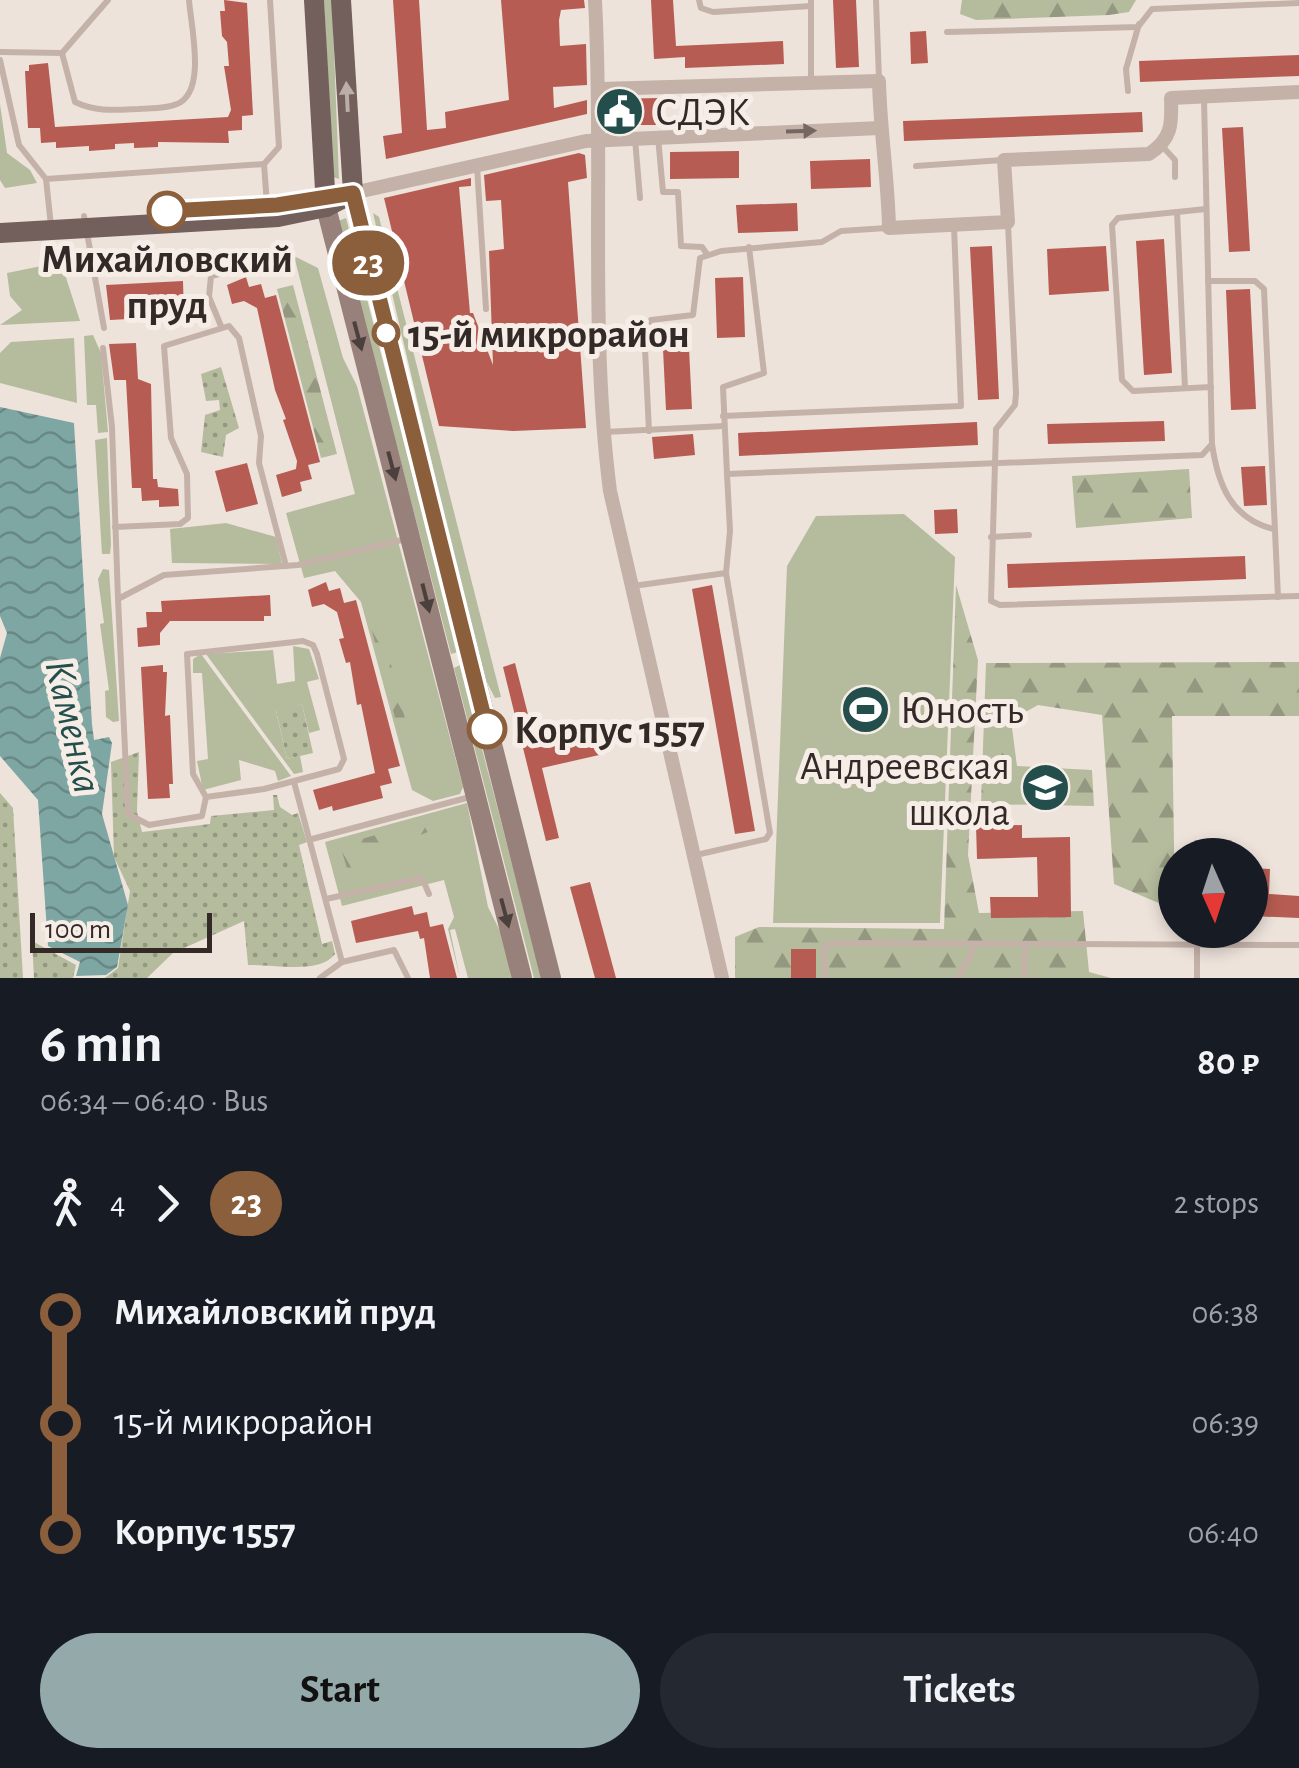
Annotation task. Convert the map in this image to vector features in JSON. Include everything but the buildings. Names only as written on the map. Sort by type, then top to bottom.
[{"type":"main road","points":[[314,0],[325,203],[522,978]]},
{"type":"main road","points":[[341,0],[353,193],[551,978]]},
{"type":"main road","points":[[85,222],[278,217],[353,193]]},
{"type":"main road","points":[[0,233],[51,224],[325,203]]},
{"type":"main road","points":[[0,221],[51,224]]},
{"type":"main road","points":[[444,668],[458,657],[469,662]]},
{"type":"street","points":[[595,0],[600,89],[598,371],[602,432],[610,491],[722,978]]},
{"type":"street","points":[[600,89],[879,81],[880,128],[888,157],[888,228],[1008,222],[1004,160],[1148,154],[1162,146],[1172,130],[1171,98],[1299,92]]},
{"type":"street","points":[[353,193],[599,140],[880,128]]},
{"type":"lane","points":[[0,52],[62,53],[108,0]]},
{"type":"lane","points":[[62,53],[76,102],[86,107],[102,111],[174,106],[189,97],[194,83],[189,0]]},
{"type":"lane","points":[[268,206],[264,164],[278,147],[270,0]]},
{"type":"lane","points":[[699,0],[701,8],[713,12],[811,3],[811,84]]},
{"type":"lane","points":[[876,0],[879,81]]},
{"type":"lane","points":[[1128,91],[1126,69],[1138,27],[1153,0]]},
{"type":"lane","points":[[947,32],[1138,27],[1152,10],[1299,3]]},
{"type":"lane","points":[[0,60],[19,145],[46,179],[51,224]]},
{"type":"lane","points":[[1204,96],[1212,444],[1216,468],[1232,507],[1255,524],[1273,528]]},
{"type":"lane","points":[[658,136],[663,192],[678,192],[681,246],[702,247],[707,254]]},
{"type":"lane","points":[[635,138],[640,198]]},
{"type":"lane","points":[[1162,146],[1175,160],[1176,178]]},
{"type":"lane","points":[[916,166],[1004,160]]},
{"type":"lane","points":[[46,179],[264,164]]},
{"type":"lane","points":[[477,165],[486,310]]},
{"type":"lane","points":[[1206,210],[1118,218],[1112,225],[1122,380],[1133,391],[1211,387]]},
{"type":"lane","points":[[1177,212],[1185,388]]},
{"type":"lane","points":[[85,222],[104,328]]},
{"type":"lane","points":[[1008,222],[1016,392],[1014,406],[996,429],[988,592],[991,600],[1000,605],[1299,596]]},
{"type":"lane","points":[[602,432],[962,406],[954,224]]},
{"type":"lane","points":[[649,430],[644,328],[651,320],[693,315],[696,264],[707,254],[822,242],[841,231],[888,228]]},
{"type":"lane","points":[[696,855],[766,839],[770,832],[726,572],[730,531],[723,387],[764,373],[749,247]]},
{"type":"lane","points":[[221,326],[209,297],[211,276],[252,266]]},
{"type":"lane","points":[[97,273],[147,270]]},
{"type":"lane","points":[[1208,281],[1255,281],[1264,289],[1278,597]]},
{"type":"lane","points":[[116,527],[180,524],[188,518],[186,474],[171,438],[164,346],[229,326],[239,338],[262,436],[259,463],[286,566]]},
{"type":"lane","points":[[103,348],[116,527],[128,814],[149,825],[202,816],[206,798],[193,774],[185,664],[187,654],[200,650],[291,642],[313,644],[344,759],[339,770],[206,798]]},
{"type":"lane","points":[[727,474],[1202,455],[1212,444]]},
{"type":"lane","points":[[991,537],[1028,535]]},
{"type":"lane","points":[[118,599],[164,575],[286,566],[411,538]]},
{"type":"lane","points":[[632,586],[726,572]]},
{"type":"lane","points":[[294,782],[342,962]]},
{"type":"lane","points":[[312,839],[476,795]]},
{"type":"lane","points":[[326,899],[404,878],[422,878],[428,894]]},
{"type":"lane","points":[[825,978],[824,948],[832,943],[1158,944]]},
{"type":"lane","points":[[1024,978],[1025,944]]},
{"type":"lane","points":[[958,978],[976,945]]},
{"type":"lane","points":[[1268,945],[1299,946]]},
{"type":"lane","points":[[1196,978],[1197,948]]},
{"type":"lane","points":[[320,978],[342,962],[394,950],[408,978]]},
{"type":"green space","points":[[324,0],[332,0],[339,179],[333,177]]},
{"type":"green space","points":[[962,0],[1136,0],[1129,12],[1109,15],[976,20],[960,14]]},
{"type":"green space","points":[[0,104],[7,153],[30,170],[37,183],[5,188],[0,180]]},
{"type":"green space","points":[[373,213],[379,217],[501,697],[495,698],[481,671]]},
{"type":"green space","points":[[346,218],[458,652],[451,654],[338,221]]},
{"type":"green space","points":[[294,256],[318,268],[343,358],[357,386],[463,787],[460,794],[433,801],[412,790],[361,602],[335,571],[304,578],[286,513],[355,494]]},
{"type":"green space","points":[[61,262],[80,321],[0,325],[22,310],[10,296],[7,273]]},
{"type":"green space","points":[[293,285],[337,454],[321,458],[277,289]]},
{"type":"green space","points":[[93,335],[101,353],[108,432],[98,433],[96,405],[87,405],[84,336]]},
{"type":"green space","points":[[74,338],[77,403],[0,383],[0,353],[11,342]]},
{"type":"green space","points":[[221,367],[239,428],[226,435],[223,457],[201,452],[205,415],[220,410],[219,400],[206,401],[201,374]]},
{"type":"green space","points":[[107,438],[111,545],[110,554],[102,554],[95,440]]},
{"type":"green space","points":[[1189,469],[1192,518],[1076,528],[1072,476]]},
{"type":"green space","name":"Юность","points":[[904,514],[955,557],[940,923],[773,923],[787,566],[816,516]]},
{"type":"green space","points":[[226,523],[276,537],[282,564],[172,563],[170,529]]},
{"type":"green space","points":[[103,569],[109,570],[119,721],[113,722],[106,717],[105,691],[109,690],[98,579]]},
{"type":"green space","points":[[956,585],[978,660],[968,855],[979,913],[1083,911],[1089,972],[1111,978],[735,978],[735,937],[759,927],[944,929]]},
{"type":"green space","points":[[375,603],[415,757],[406,759],[365,605]]},
{"type":"green space","points":[[293,646],[309,649],[319,679],[307,682],[320,730],[309,733],[302,704],[276,711],[287,759],[300,756],[303,772],[294,774],[206,654],[273,650],[277,684],[295,681]]},
{"type":"green space","points":[[201,654],[291,776],[278,781],[275,771],[239,760],[241,780],[203,790],[197,761],[208,759],[202,673],[193,673],[193,659]]},
{"type":"green space","points":[[1299,662],[1299,716],[1172,716],[1174,838],[1158,838],[1158,903],[1114,884],[1102,715],[1038,705],[1011,720],[1017,766],[1092,770],[1094,806],[981,804],[986,663]]},
{"type":"green space","points":[[460,665],[542,978],[534,978],[454,668]]},
{"type":"green space","points":[[302,704],[313,753],[287,759],[276,710]]},
{"type":"green space","points":[[139,752],[137,811],[142,832],[210,824],[211,816],[274,810],[273,795],[277,795],[280,807],[292,815],[298,813],[307,842],[299,845],[322,944],[332,941],[335,954],[307,966],[248,965],[244,921],[173,953],[147,978],[105,978],[118,968],[130,891],[114,857],[111,762]]},
{"type":"green space","points":[[0,793],[13,808],[23,978],[0,978]]},
{"type":"green space","points":[[467,803],[488,907],[502,935],[513,978],[468,978],[455,929],[450,930],[460,978],[448,929],[454,917],[444,880],[342,906],[325,842]]},
{"type":"green space","points":[[433,819],[435,829],[352,863],[359,886],[354,892],[340,845]]},
{"type":"green space","points":[[32,941],[76,965],[73,978],[34,978]]},
{"type":"water","name":"Михайловский пруд","points":[[0,407],[74,423],[92,724],[94,740],[109,737],[112,743],[102,814],[128,905],[117,967],[106,975],[76,976],[80,962],[48,946],[38,800],[0,756],[0,658],[7,633],[0,616]]},
{"type":"bus line","name":"23","points":[[167,211],[277,205],[353,193],[487,729]]},
{"type":"place","name":"СДЭК","points":[[620,111]]},
{"type":"place","name":"Михайловский пруд","points":[[167,211]]},
{"type":"place","name":"15-й микрорайон","points":[[386,333]]},
{"type":"place","name":"Юность","points":[[865,709]]},
{"type":"place","name":"Корпус 1557","points":[[487,729]]},
{"type":"place","name":"Андреевская школа","points":[[1045,788]]},
{"type":"water label","name":"Каменка","points":[[75,726]]}]
